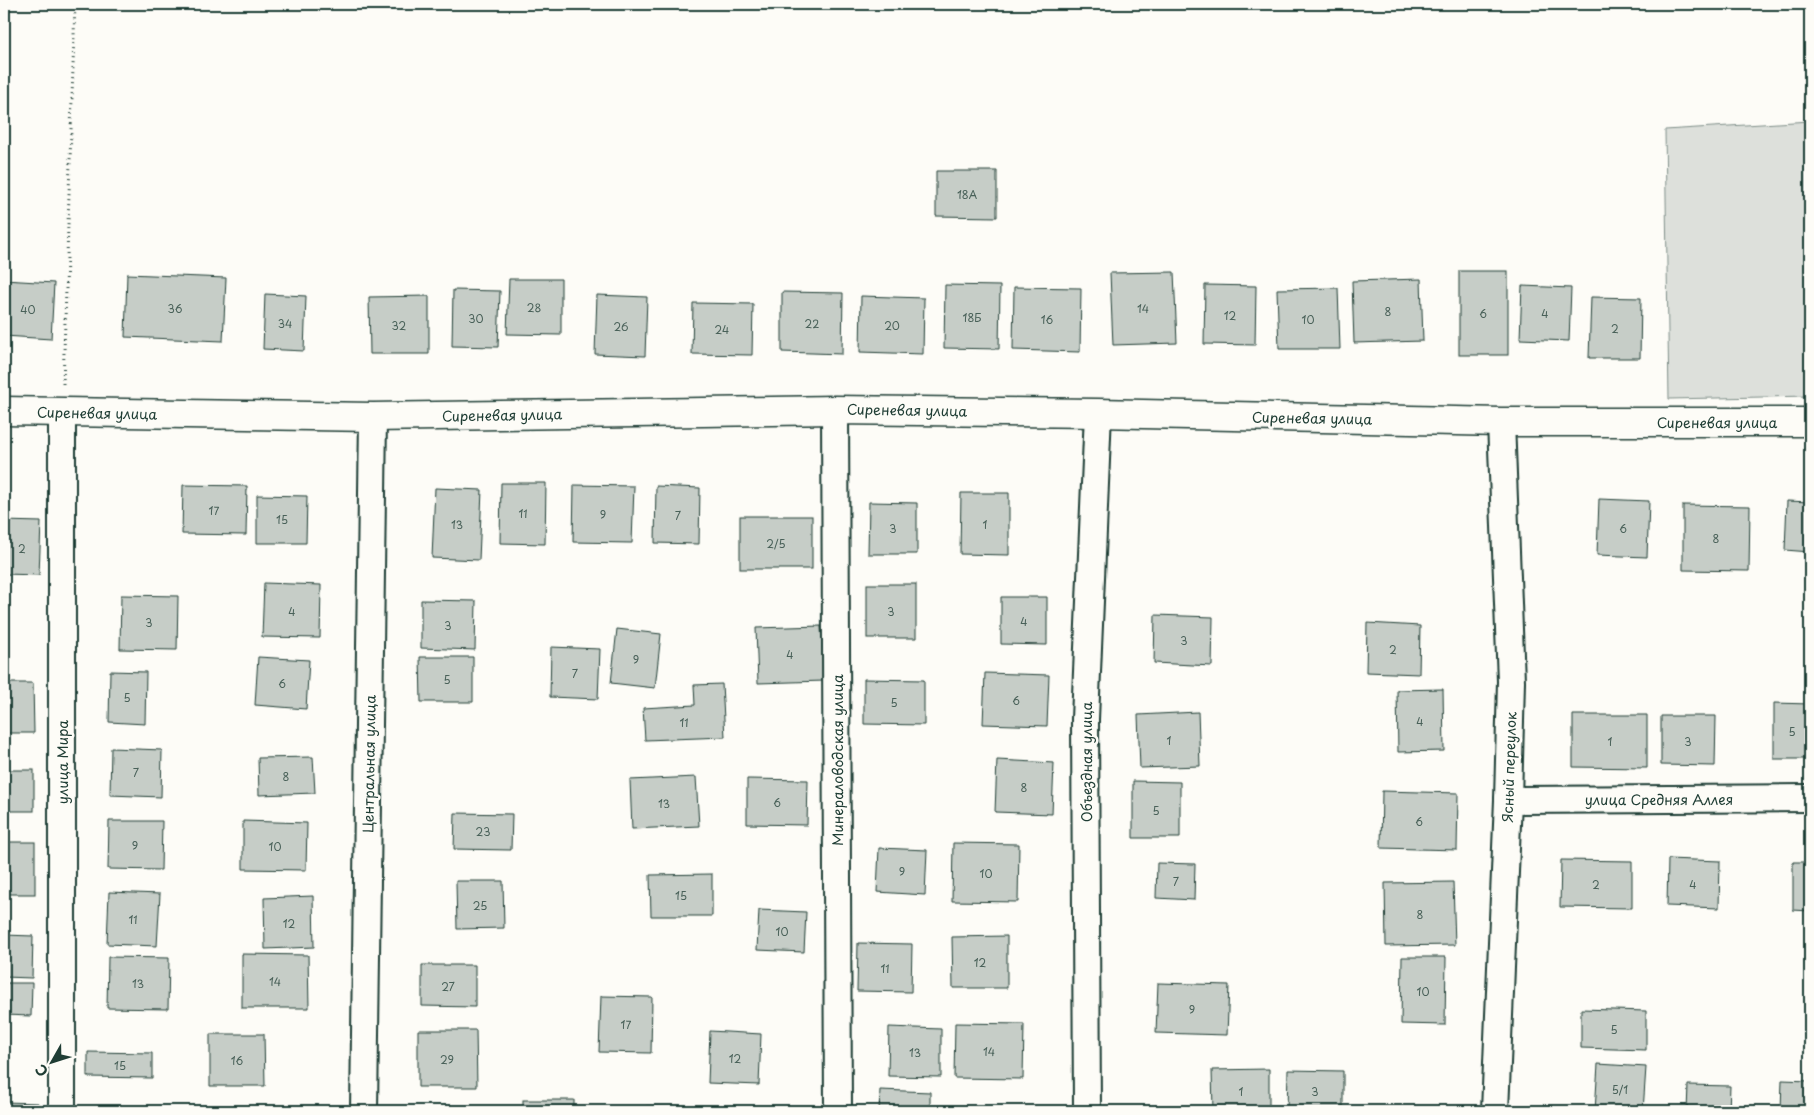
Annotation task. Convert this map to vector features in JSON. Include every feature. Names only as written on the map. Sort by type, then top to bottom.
[{"type":"street","name":"Сиреневая улица","points":[[4,411],[373,417],[835,410],[1098,413],[1500,422],[1810,422]]},
{"type":"street","name":"Минераловодская улица","points":[[835,410],[838,1111]]},
{"type":"street","name":"улица Мира","points":[[62,412],[62,1111]]},
{"type":"street","name":"Объездная улица","points":[[1087,1111],[1085,719],[1098,413]]},
{"type":"street","name":"Центральная улица","points":[[364,1111],[373,417]]},
{"type":"street","name":"Ясный переулок","points":[[1495,1111],[1511,681],[1500,422]]},
{"type":"street","name":"улица Средняя Аллея","points":[[1508,800],[1810,798]]},
{"type":"path","points":[[62,412],[75,4]]},
{"type":"shaded area","points":[[1810,121],[1810,396],[1669,399],[1665,130]]},
{"type":"building","points":[[936,171],[997,171],[997,217],[936,216]]},
{"type":"building","points":[[1459,271],[1508,271],[1508,355],[1459,355]]},
{"type":"building","points":[[1174,272],[1177,343],[1113,345],[1110,273]]},
{"type":"building","points":[[127,274],[226,278],[223,341],[125,337]]},
{"type":"building","points":[[509,279],[561,279],[561,335],[507,334]]},
{"type":"building","points":[[1421,279],[1423,341],[1354,343],[1352,281]]},
{"type":"building","points":[[4,280],[54,283],[51,339],[4,336]]},
{"type":"building","points":[[945,285],[1000,286],[999,349],[944,348]]},
{"type":"building","points":[[1205,285],[1256,286],[1255,345],[1204,344]]},
{"type":"building","points":[[1522,286],[1571,288],[1569,341],[1520,339]]},
{"type":"building","points":[[1014,287],[1081,288],[1080,352],[1013,350]]},
{"type":"building","points":[[1338,288],[1340,349],[1279,349],[1277,289]]},
{"type":"building","points":[[453,290],[500,291],[498,347],[452,346]]},
{"type":"building","points":[[782,292],[843,293],[842,354],[782,352]]},
{"type":"building","points":[[265,294],[306,296],[304,351],[263,349]]},
{"type":"building","points":[[597,295],[647,297],[645,356],[595,354]]},
{"type":"building","points":[[429,296],[429,354],[370,354],[369,297]]},
{"type":"building","points":[[861,296],[924,298],[923,354],[860,352]]},
{"type":"building","points":[[1591,297],[1641,298],[1640,358],[1589,358]]},
{"type":"building","points":[[693,303],[753,304],[752,355],[692,354]]},
{"type":"building","points":[[501,483],[546,483],[545,544],[500,543]]},
{"type":"building","points":[[183,485],[247,486],[246,535],[182,534]]},
{"type":"building","points":[[574,485],[634,486],[632,543],[573,542]]},
{"type":"building","points":[[656,486],[700,488],[699,544],[655,543]]},
{"type":"building","points":[[435,488],[482,490],[479,560],[432,558]]},
{"type":"building","points":[[961,493],[1009,493],[1009,555],[960,554]]},
{"type":"building","points":[[257,495],[307,496],[306,543],[257,543]]},
{"type":"building","points":[[1599,499],[1649,501],[1647,557],[1597,555]]},
{"type":"building","points":[[1787,501],[1810,502],[1810,552],[1785,550]]},
{"type":"building","points":[[869,502],[917,503],[917,554],[868,554]]},
{"type":"building","points":[[1683,505],[1750,506],[1749,571],[1683,570]]},
{"type":"building","points":[[740,516],[812,516],[812,569],[740,569]]},
{"type":"building","points":[[4,521],[41,522],[39,575],[4,574]]},
{"type":"building","points":[[264,583],[321,585],[320,638],[262,637]]},
{"type":"building","points":[[867,584],[916,584],[916,638],[867,638]]},
{"type":"building","points":[[121,595],[178,596],[177,650],[120,649]]},
{"type":"building","points":[[1001,597],[1047,597],[1047,645],[1001,644]]},
{"type":"building","points":[[421,600],[476,601],[475,650],[421,648]]},
{"type":"building","points":[[1155,615],[1213,617],[1212,666],[1154,663]]},
{"type":"building","points":[[1367,623],[1420,626],[1419,674],[1366,672]]},
{"type":"building","points":[[821,626],[824,681],[758,683],[756,628]]},
{"type":"building","points":[[617,629],[661,634],[655,688],[611,683]]},
{"type":"building","points":[[551,647],[600,649],[598,699],[550,697]]},
{"type":"building","points":[[258,657],[309,660],[306,709],[255,705]]},
{"type":"building","points":[[420,657],[473,657],[473,702],[421,702]]},
{"type":"building","points":[[110,671],[146,672],[145,724],[109,722]]},
{"type":"building","points":[[985,673],[1049,675],[1047,726],[983,724]]},
{"type":"building","points":[[864,679],[924,680],[924,725],[864,724]]},
{"type":"building","points":[[4,683],[33,683],[34,733],[4,733]]},
{"type":"building","points":[[722,684],[725,737],[645,740],[643,708],[695,705],[694,685]]},
{"type":"building","points":[[1443,689],[1444,751],[1398,752],[1397,690]]},
{"type":"building","points":[[1774,703],[1810,704],[1810,759],[1774,759]]},
{"type":"building","points":[[1198,712],[1200,766],[1140,768],[1138,715]]},
{"type":"building","points":[[1573,715],[1647,715],[1647,768],[1573,767]]},
{"type":"building","points":[[1661,716],[1716,716],[1715,766],[1661,765]]},
{"type":"building","points":[[111,748],[162,750],[161,797],[110,795]]},
{"type":"building","points":[[313,757],[315,793],[259,795],[258,758]]},
{"type":"building","points":[[997,760],[1054,763],[1052,814],[995,812]]},
{"type":"building","points":[[4,770],[34,770],[34,811],[4,811]]},
{"type":"building","points":[[696,777],[699,826],[632,829],[630,780]]},
{"type":"building","points":[[747,779],[808,780],[807,825],[747,824]]},
{"type":"building","points":[[1133,781],[1180,782],[1180,838],[1133,838]]},
{"type":"building","points":[[1382,791],[1458,793],[1457,850],[1381,848]]},
{"type":"building","points":[[455,813],[512,814],[511,850],[454,849]]},
{"type":"building","points":[[109,821],[162,821],[161,870],[108,869]]},
{"type":"building","points":[[243,821],[307,823],[306,870],[243,869]]},
{"type":"building","points":[[4,842],[35,842],[35,894],[4,894]]},
{"type":"building","points":[[953,843],[1019,844],[1018,902],[952,901]]},
{"type":"building","points":[[879,848],[927,850],[925,895],[877,892]]},
{"type":"building","points":[[1668,859],[1720,861],[1719,908],[1667,906]]},
{"type":"building","points":[[1561,860],[1632,861],[1632,908],[1560,907]]},
{"type":"building","points":[[1793,862],[1810,862],[1810,911],[1793,910]]},
{"type":"building","points":[[1157,863],[1195,864],[1194,900],[1156,898]]},
{"type":"building","points":[[712,874],[712,916],[651,916],[650,875]]},
{"type":"building","points":[[456,881],[503,881],[504,928],[457,929]]},
{"type":"building","points":[[1453,882],[1455,945],[1386,946],[1385,883]]},
{"type":"building","points":[[109,892],[160,894],[157,946],[107,944]]},
{"type":"building","points":[[313,896],[314,947],[265,949],[264,898]]},
{"type":"building","points":[[759,910],[806,912],[804,952],[757,950]]},
{"type":"building","points":[[4,935],[33,936],[32,978],[4,977]]},
{"type":"building","points":[[1007,936],[1007,988],[953,988],[952,937]]},
{"type":"building","points":[[858,943],[912,944],[911,992],[857,991]]},
{"type":"building","points":[[242,954],[308,955],[309,1008],[242,1008]]},
{"type":"building","points":[[108,957],[169,958],[168,1009],[107,1008]]},
{"type":"building","points":[[1402,957],[1446,957],[1445,1025],[1401,1024]]},
{"type":"building","points":[[422,965],[475,965],[475,1007],[422,1006]]},
{"type":"building","points":[[4,983],[32,983],[31,1016],[4,1015]]},
{"type":"building","points":[[1158,983],[1229,985],[1227,1035],[1156,1033]]},
{"type":"building","points":[[601,996],[652,997],[651,1053],[599,1052]]},
{"type":"building","points":[[1581,1009],[1646,1011],[1646,1050],[1581,1048]]},
{"type":"building","points":[[955,1023],[1024,1024],[1023,1079],[954,1078]]},
{"type":"building","points":[[889,1027],[941,1029],[941,1077],[888,1076]]},
{"type":"building","points":[[418,1030],[476,1030],[477,1087],[418,1087]]},
{"type":"building","points":[[710,1031],[761,1034],[759,1085],[708,1083]]},
{"type":"building","points":[[210,1034],[264,1034],[265,1086],[210,1086]]},
{"type":"building","points":[[88,1052],[152,1053],[152,1078],[88,1077]]},
{"type":"building","points":[[1598,1064],[1646,1067],[1643,1111],[1595,1111]]},
{"type":"building","points":[[1269,1069],[1269,1111],[1213,1111],[1212,1070]]},
{"type":"building","points":[[1288,1070],[1343,1071],[1343,1111],[1287,1111]]},
{"type":"building","points":[[1782,1080],[1810,1081],[1810,1111],[1781,1111]]},
{"type":"building","points":[[1688,1085],[1730,1086],[1729,1111],[1687,1111]]},
{"type":"building","points":[[880,1090],[930,1092],[930,1111],[879,1111]]},
{"type":"building","points":[[523,1100],[574,1100],[574,1111],[523,1111]]},
{"type":"building","points":[[4,1102],[38,1103],[38,1111],[4,1111]]},
{"type":"building","points":[[646,1106],[702,1108],[702,1111],[646,1111]]},
{"type":"building","points":[[100,1108],[156,1109],[156,1111],[100,1111]]}]
